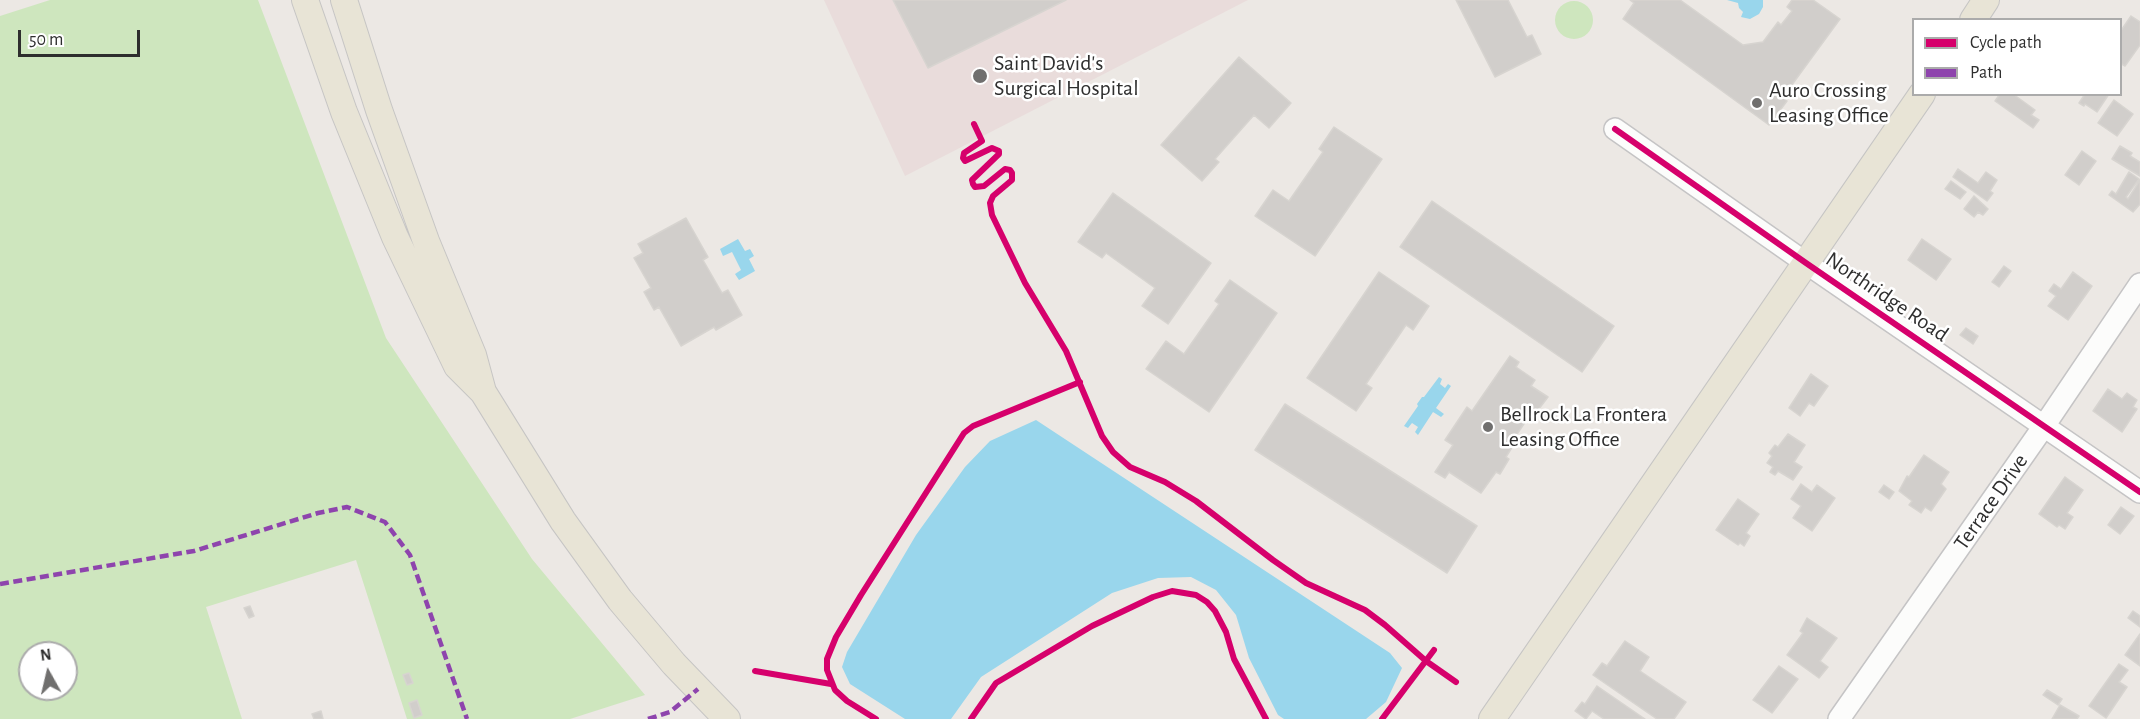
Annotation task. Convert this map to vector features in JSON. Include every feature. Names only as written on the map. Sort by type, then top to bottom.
[{"type":"main road","points":[[304,0],[344,112],[395,237],[457,366],[483,392],[563,521],[620,600],[674,664],[727,719]]},
{"type":"main road","points":[[344,0],[379,110],[426,241],[473,355],[483,392]]},
{"type":"main road","points":[[1974,18],[1986,0]]},
{"type":"main road","points":[[1491,719],[1921,96]]},
{"type":"street","name":"Northridge Road","points":[[1615,129],[2140,492]]},
{"type":"street","name":"Terrace Drive","points":[[1839,719],[2044,426],[2140,284]]},
{"type":"shaded area","name":"Saint David's Surgical Hospital","points":[[824,0],[1248,0],[905,176]]},
{"type":"green space","points":[[50,0],[258,0],[386,338],[532,559],[645,695],[570,719],[407,719],[356,560],[206,607],[242,719],[0,719],[0,16]]},
{"type":"green space","points":[[1574,1],[1587,7],[1593,20],[1587,33],[1574,39],[1561,33],[1555,20],[1561,7]]},
{"type":"water","points":[[1727,0],[1763,0],[1763,7],[1759,14],[1750,19],[1741,17],[1743,12],[1738,3]]},
{"type":"water","points":[[738,239],[745,251],[750,249],[754,256],[749,259],[755,271],[739,280],[735,274],[741,270],[732,252],[723,256],[720,249]]},
{"type":"water","points":[[1439,377],[1442,379],[1440,384],[1445,388],[1448,384],[1451,386],[1436,408],[1444,414],[1441,417],[1433,412],[1418,435],[1415,432],[1418,427],[1412,423],[1408,428],[1404,426],[1422,397]]},
{"type":"water","points":[[1036,420],[1390,653],[1402,668],[1386,702],[1366,719],[1284,719],[1278,715],[1249,658],[1236,615],[1216,590],[1191,577],[1158,578],[1112,593],[981,677],[951,719],[905,719],[850,684],[842,667],[847,652],[916,535],[965,467],[990,441]]},
{"type":"building","points":[[893,0],[1066,0],[928,68]]},
{"type":"building","points":[[1456,0],[1508,0],[1527,37],[1532,35],[1541,54],[1495,77]]},
{"type":"building","points":[[1630,0],[1680,0],[1743,45],[1763,42],[1778,22],[1781,25],[1792,11],[1787,7],[1792,0],[1813,0],[1840,19],[1783,97],[1787,101],[1769,125],[1623,19],[1634,3]]},
{"type":"building","points":[[2131,16],[2140,22],[2140,45],[2125,66],[2122,64],[2122,29]]},
{"type":"building","points":[[1239,57],[1291,103],[1269,128],[1254,115],[1215,159],[1219,162],[1202,181],[1161,145]]},
{"type":"building","points":[[1999,96],[2016,96],[2035,110],[2031,115],[2039,120],[2033,128],[1995,101]]},
{"type":"building","points":[[2084,96],[2108,96],[2097,112],[2079,103]]},
{"type":"building","points":[[2114,100],[2133,114],[2117,136],[2098,123]]},
{"type":"building","points":[[1334,127],[1382,159],[1315,256],[1255,216],[1273,190],[1289,201],[1323,152],[1319,149]]},
{"type":"building","points":[[2120,146],[2132,153],[2130,156],[2140,162],[2140,176],[2112,159]]},
{"type":"building","points":[[2082,151],[2096,161],[2079,185],[2065,175]]},
{"type":"building","points":[[1958,169],[1978,183],[1986,172],[1997,180],[1990,191],[1993,193],[1987,201],[1953,177]]},
{"type":"building","points":[[2129,172],[2139,179],[2126,197],[2128,199],[2140,180],[2140,204],[2133,212],[2109,195],[2112,191],[2116,194]]},
{"type":"building","points":[[1951,181],[1966,192],[1960,199],[1945,189]]},
{"type":"building","points":[[1113,193],[1211,263],[1168,324],[1142,306],[1155,288],[1106,253],[1102,258],[1078,242]]},
{"type":"building","points":[[1974,196],[1988,209],[1983,215],[1978,212],[1974,217],[1964,209]]},
{"type":"building","points":[[1432,201],[1614,326],[1582,372],[1400,247]]},
{"type":"building","points":[[686,218],[708,257],[703,260],[722,293],[728,290],[742,315],[716,330],[714,327],[681,346],[659,307],[654,310],[644,292],[651,288],[634,258],[643,253],[638,244]]},
{"type":"building","points":[[1922,239],[1951,259],[1936,280],[1908,260]]},
{"type":"building","points":[[2004,266],[2011,271],[1999,287],[1992,282]]},
{"type":"building","points":[[1379,272],[1429,306],[1413,330],[1406,325],[1366,384],[1372,388],[1356,411],[1307,378]]},
{"type":"building","points":[[2073,272],[2092,286],[2068,320],[2048,306],[2056,296],[2049,291],[2054,284],[2061,289]]},
{"type":"building","points":[[1230,280],[1277,313],[1209,412],[1146,369],[1166,341],[1184,354],[1219,304],[1215,301]]},
{"type":"building","points":[[1966,328],[1978,336],[1973,344],[1960,335]]},
{"type":"building","name":"Bellrock La Frontera Leasing Office","points":[[1510,356],[1519,362],[1516,367],[1535,380],[1531,386],[1548,397],[1535,414],[1532,412],[1513,440],[1516,441],[1506,457],[1509,459],[1500,474],[1496,472],[1481,493],[1449,472],[1445,478],[1435,472],[1453,445],[1445,440],[1467,407],[1472,411]]},
{"type":"building","points":[[1811,374],[1828,386],[1814,406],[1809,403],[1800,416],[1789,408]]},
{"type":"building","points":[[2108,389],[2122,399],[2127,393],[2137,400],[2133,407],[2137,409],[2122,432],[2093,411]]},
{"type":"building","points":[[1285,404],[1477,526],[1447,573],[1255,450]]},
{"type":"building","points":[[1788,434],[1805,445],[1794,462],[1802,467],[1793,480],[1778,471],[1775,475],[1770,472],[1773,467],[1767,463],[1772,456],[1769,453],[1775,445],[1778,447]]},
{"type":"building","points":[[1924,455],[1949,472],[1941,484],[1946,489],[1931,511],[1925,507],[1921,513],[1909,505],[1912,501],[1899,491],[1907,476],[1909,477]]},
{"type":"building","points":[[2065,477],[2083,490],[2067,513],[2073,517],[2065,529],[2059,525],[2057,527],[2039,514]]},
{"type":"building","points":[[1801,484],[1812,492],[1817,485],[1835,498],[1812,531],[1793,518],[1801,506],[1791,499]]},
{"type":"building","points":[[1884,485],[1894,492],[1889,499],[1879,492]]},
{"type":"building","points":[[1738,499],[1759,514],[1746,533],[1750,536],[1744,546],[1740,543],[1738,545],[1716,530]]},
{"type":"building","points":[[2121,507],[2134,516],[2120,534],[2108,525]]},
{"type":"building","points":[[250,606],[254,616],[249,618],[244,608]]},
{"type":"building","points":[[2133,611],[2140,616],[2140,627],[2128,618]]},
{"type":"building","points":[[1807,618],[1837,638],[1820,661],[1828,667],[1819,678],[1787,655],[1803,633],[1800,631]]},
{"type":"building","points":[[2140,634],[2140,666],[2125,655]]},
{"type":"building","points":[[1625,641],[1649,657],[1640,671],[1686,702],[1674,719],[1657,719],[1593,675],[1602,663],[1607,666]]},
{"type":"building","points":[[2119,664],[2128,670],[2119,682],[2127,687],[2106,718],[2089,706]]},
{"type":"building","points":[[1779,666],[1798,679],[1772,713],[1753,700]]},
{"type":"building","points":[[409,673],[413,683],[407,685],[403,675]]},
{"type":"building","points":[[1597,686],[1645,719],[1604,719],[1592,711],[1586,719],[1575,711],[1582,702],[1585,704]]},
{"type":"building","points":[[2047,690],[2062,699],[2058,705],[2043,695]]},
{"type":"building","points":[[417,700],[422,715],[414,718],[409,703]]},
{"type":"building","points":[[2060,705],[2079,716],[2077,719],[2052,719]]},
{"type":"building","points":[[321,711],[323,719],[314,719],[312,714]]},
{"type":"marked path","points":[[0,584],[194,551],[318,513],[347,507],[385,522],[410,555],[467,719]]},
{"type":"marked path","points":[[648,719],[670,712],[698,689]]},
{"type":"cycle path","points":[[974,124],[982,141],[964,153],[965,161],[992,148],[999,151],[999,154],[972,180],[973,184],[975,187],[984,186],[1005,169],[1012,173],[1012,180],[993,196],[990,203],[992,215],[1025,283],[1066,351],[1102,436],[1113,452],[1130,467],[1165,482],[1196,501],[1306,583],[1365,610],[1426,661],[1456,682]]},
{"type":"cycle path","points":[[1615,129],[2140,492]]},
{"type":"cycle path","points":[[876,719],[847,701],[835,690],[827,670],[827,659],[836,637],[861,595],[964,433],[973,426],[1080,382]]},
{"type":"cycle path","points":[[971,719],[996,683],[1092,626],[1153,597],[1172,591],[1196,595],[1215,611],[1226,632],[1234,659],[1266,719]]},
{"type":"cycle path","points":[[1382,719],[1434,650]]},
{"type":"cycle path","points":[[755,671],[831,684]]},
{"type":"place","name":"Saint David's Surgical Hospital","points":[[980,76]]},
{"type":"place","name":"Auro Crossing Leasing Office","points":[[1757,103]]},
{"type":"place","name":"Bellrock La Frontera Leasing Office","points":[[1488,427]]}]
